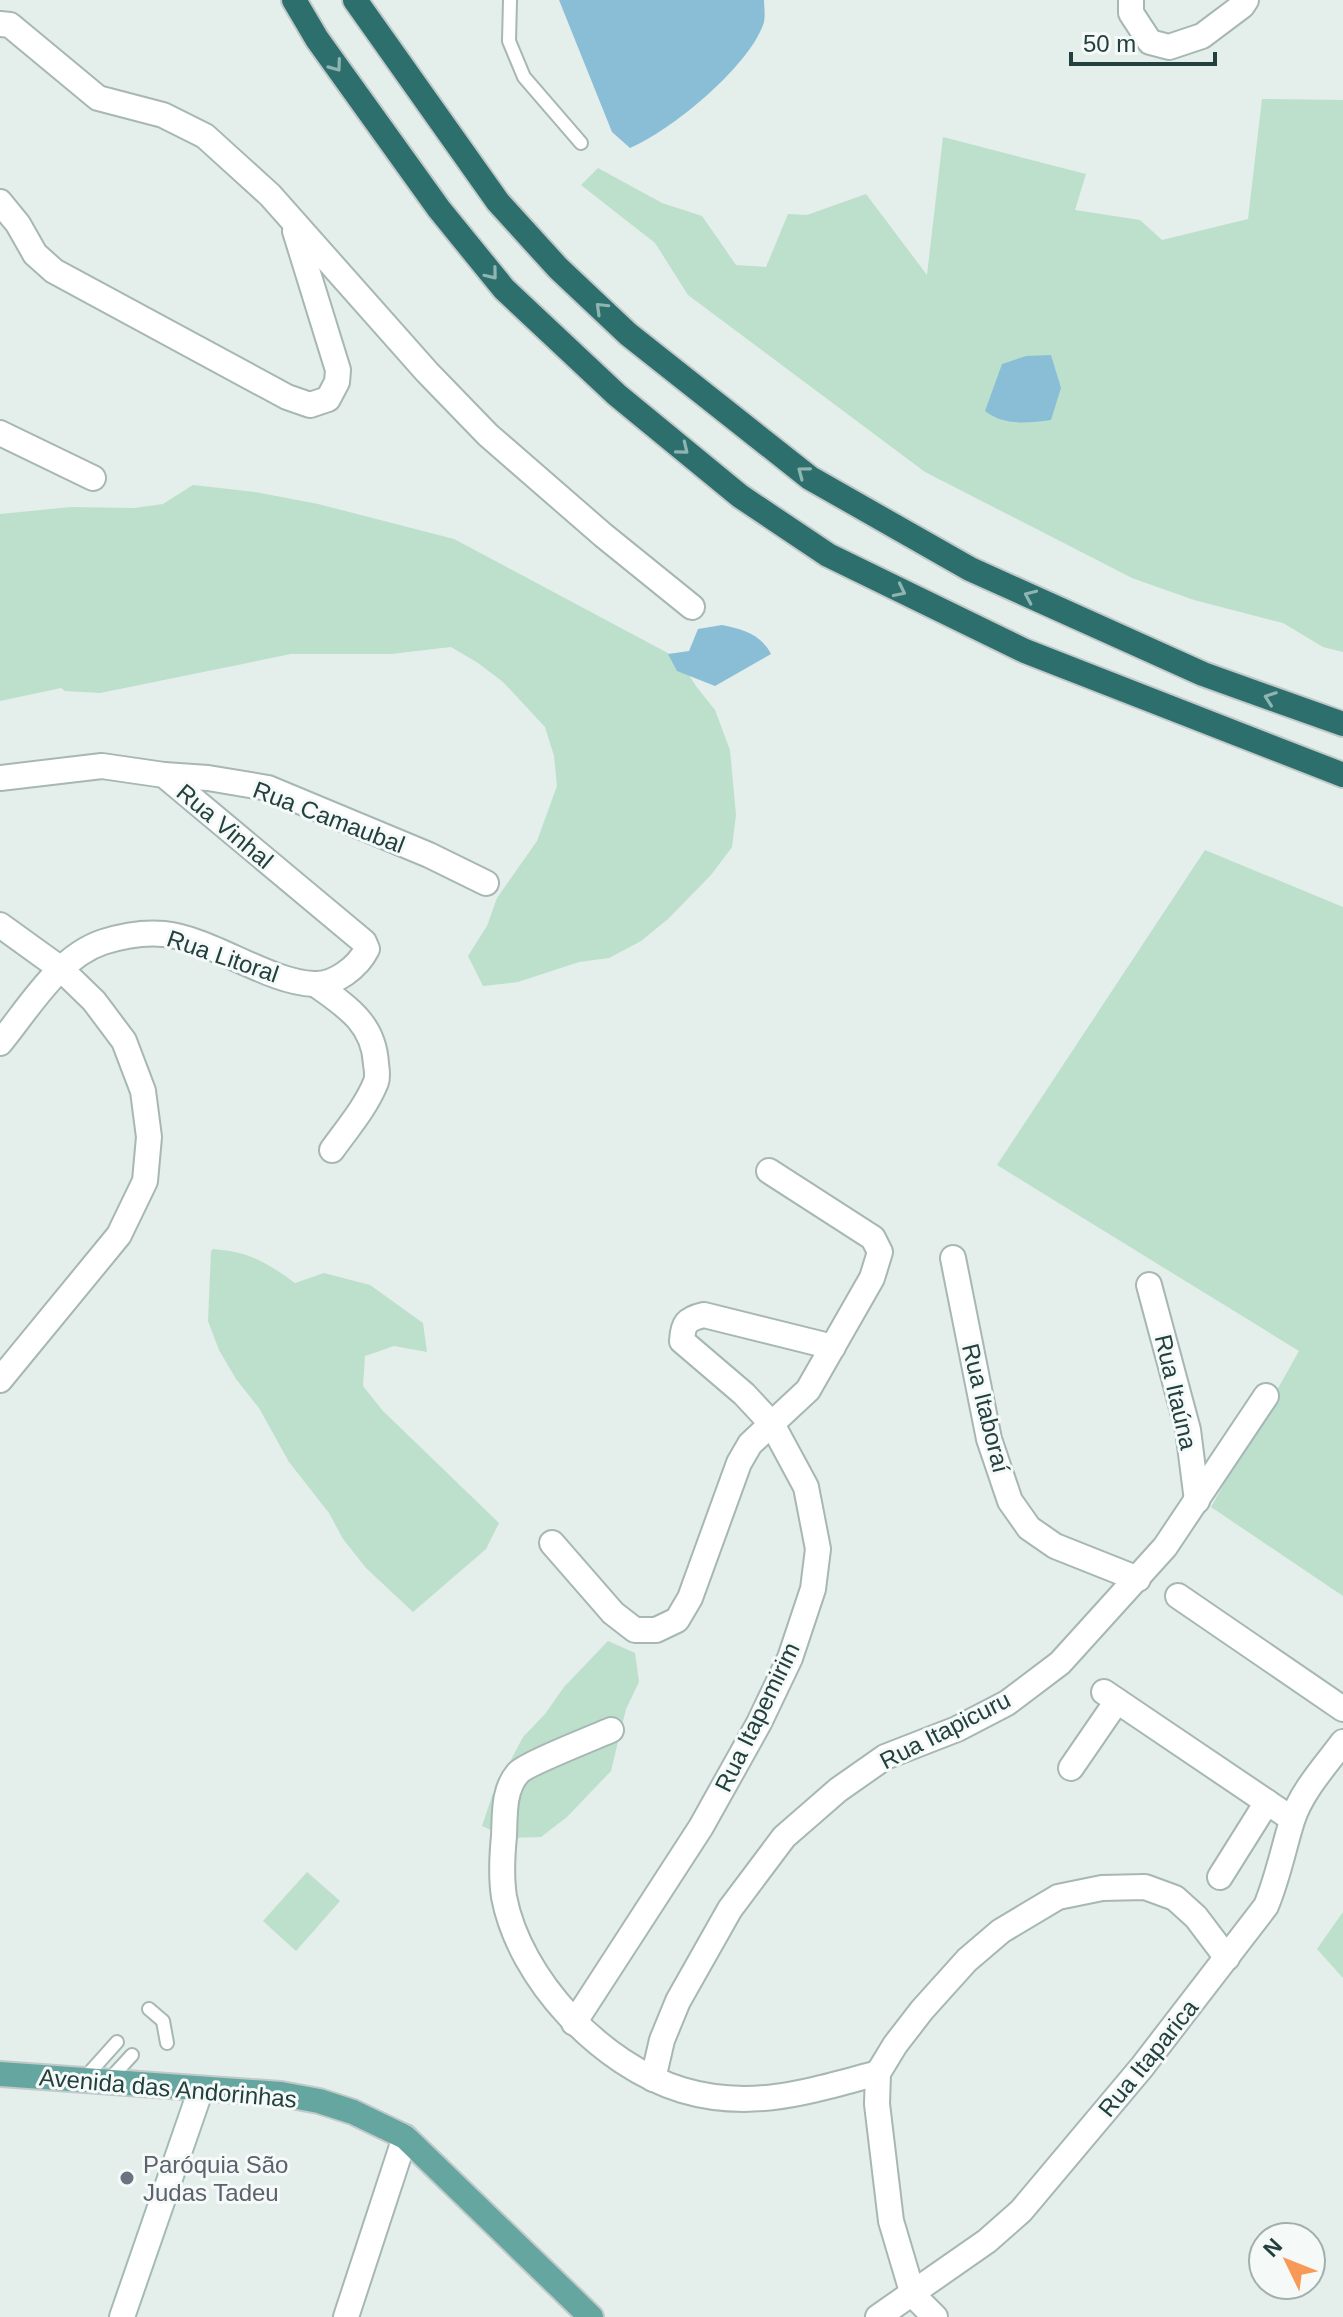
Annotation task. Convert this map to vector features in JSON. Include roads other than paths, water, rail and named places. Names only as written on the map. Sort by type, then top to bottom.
[{"type":"highway","points":[[294,0],[317,39],[439,209],[504,289],[617,395],[740,496],[828,555],[1025,651],[1343,775]]},
{"type":"highway","points":[[355,0],[498,202],[558,268],[628,334],[810,478],[970,569],[1203,674],[1343,724]]},
{"type":"main road","name":"Avenida das Andorinhas","points":[[0,2074],[281,2094],[319,2101],[353,2112],[405,2137],[591,2317]]},
{"type":"street","points":[[1131,0],[1131,13],[1150,42],[1169,47],[1202,36],[1246,0]]},
{"type":"street","points":[[0,24],[10,25],[98,98],[163,115],[205,136],[270,195],[427,372],[488,435],[692,607]]},
{"type":"street","points":[[0,202],[18,224],[35,254],[54,271],[287,397],[310,405],[328,399],[337,382],[338,370],[293,224]]},
{"type":"street","points":[[0,433],[93,478]]},
{"type":"street","name":"Rua Vinhal","points":[[0,778],[102,766],[164,775],[364,942],[367,949],[363,957],[335,982],[315,984]]},
{"type":"street","name":"Rua Camaubal","points":[[164,775],[208,778],[268,788],[429,855],[486,883]]},
{"type":"street","points":[[0,925],[61,969],[94,1001],[124,1041],[143,1091],[149,1137],[145,1181],[119,1235],[0,1380]]},
{"type":"street","name":"Rua Litoral","points":[[0,1043],[61,969],[78,954],[102,942],[135,935],[164,934],[187,939],[292,980],[315,984]]},
{"type":"street","points":[[315,984],[364,1024],[376,1054],[377,1079],[364,1105],[332,1150]]},
{"type":"street","points":[[552,1543],[593,1594],[635,1630],[656,1630],[677,1620],[690,1598],[739,1463],[750,1444],[808,1390],[872,1278],[880,1252],[873,1238],[769,1171]]},
{"type":"street","name":"Rua Itaboraí","points":[[953,1258],[989,1439],[1010,1501],[1029,1528],[1055,1546],[1138,1579]]},
{"type":"street","name":"Rua Itaúna","points":[[1149,1285],[1188,1430],[1197,1501]]},
{"type":"street","name":"Rua Itapemirim","points":[[574,2023],[645,1918],[701,1827],[759,1723],[790,1658],[813,1589],[818,1549],[806,1487],[772,1424],[744,1394],[682,1341],[683,1326],[690,1318],[704,1315],[833,1347]]},
{"type":"street","name":"Rua Itapicuru","points":[[653,2079],[662,2040],[678,2001],[730,1909],[784,1837],[838,1790],[885,1757],[957,1729],[1007,1703],[1060,1663],[1165,1547],[1266,1396]]},
{"type":"street","points":[[1178,1596],[1343,1709]]},
{"type":"street","points":[[1071,1768],[1110,1696],[1292,1819]]},
{"type":"street","points":[[611,1730],[519,1770],[507,1790],[501,1864],[505,1898],[530,1962],[549,1992],[574,2023],[612,2053],[653,2079],[683,2090],[757,2101],[878,2073]]},
{"type":"street","name":"Rua Itaparica","points":[[878,2317],[987,2241],[1021,2211],[1142,2067],[1266,1906],[1279,1875],[1292,1819],[1343,1742]]},
{"type":"street","points":[[1220,1877],[1267,1802]]},
{"type":"street","points":[[935,2317],[913,2295],[891,2221],[877,2104],[878,2073],[922,2010],[967,1960],[1001,1931],[1058,1897],[1102,1888],[1145,1887],[1175,1898],[1196,1917],[1227,1958]]},
{"type":"street","points":[[122,2317],[201,2089]]},
{"type":"street","points":[[346,2317],[405,2137]]},
{"type":"lane","points":[[510,0],[509,41],[524,77],[581,143]]},
{"type":"lane","points":[[149,2009],[163,2021],[167,2043]]},
{"type":"lane","points":[[94,2082],[117,2042]]},
{"type":"lane","points":[[94,2082],[132,2055]]},
{"type":"water","points":[[559,0],[764,0],[764,19],[755,42],[725,78],[666,128],[630,148],[612,132]]},
{"type":"water","points":[[1051,355],[1061,388],[1051,420],[1008,421],[985,411],[1002,364],[1026,356]]},
{"type":"water","points":[[722,625],[756,637],[771,654],[715,686],[677,671],[668,654],[689,651],[698,629]]},
{"type":"place","name":"Paróquia São Judas Tadeu","points":[[127,2178]]}]
